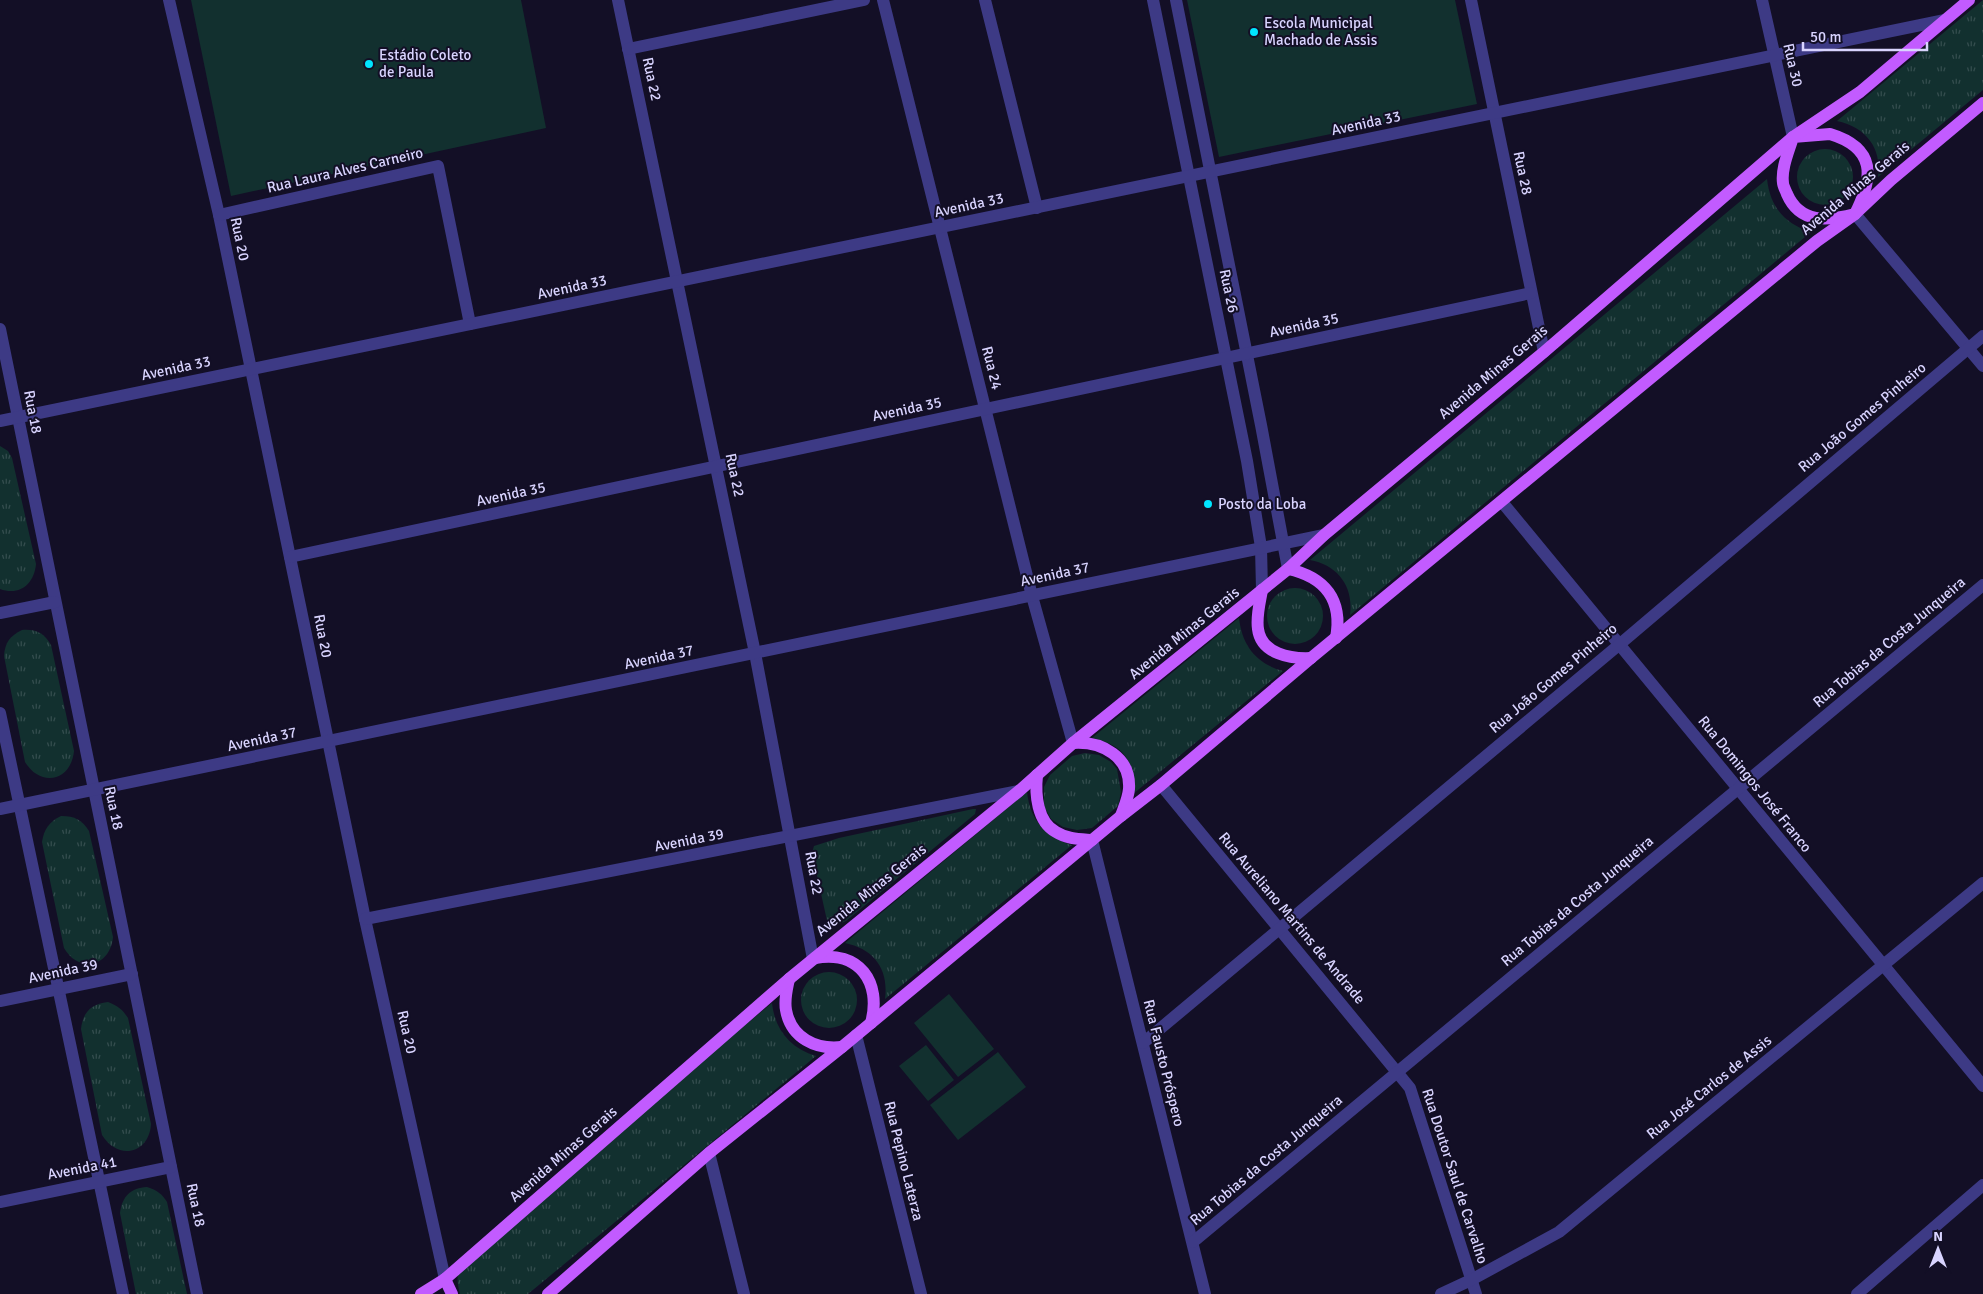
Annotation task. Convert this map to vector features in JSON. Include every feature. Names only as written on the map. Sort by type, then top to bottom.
[{"type":"main road","name":"Avenida Minas Gerais","points":[[422,1294],[445,1279],[789,979],[1019,791],[1073,742],[1288,569],[1324,535],[1544,352],[1793,137],[1860,92],[1968,0]]},
{"type":"main road","name":"Avenida Minas Gerais","points":[[550,1293],[709,1153],[842,1047],[1121,816],[1161,786],[1311,658],[1817,241],[1855,214],[1891,180],[1983,103]]},
{"type":"main road","points":[[1830,134],[1846,139],[1859,150],[1867,164],[1868,181],[1864,197],[1855,214],[1833,219],[1810,217],[1792,204],[1783,183],[1785,161],[1793,137],[1830,134]]},
{"type":"main road","points":[[1288,569],[1306,574],[1326,590],[1333,601],[1337,613],[1338,626],[1336,638]]},
{"type":"main road","points":[[1262,590],[1258,614],[1258,630],[1263,643],[1277,653],[1294,659],[1311,658]]},
{"type":"main road","points":[[1073,742],[1087,742],[1100,745],[1112,752],[1121,762],[1127,774],[1129,788],[1127,801],[1121,816]]},
{"type":"main road","points":[[1037,774],[1038,806],[1045,820],[1055,832],[1070,838],[1092,840]]},
{"type":"main road","points":[[813,959],[829,956],[839,957],[864,973],[873,991],[875,1001],[871,1023]]},
{"type":"main road","points":[[789,979],[785,1000],[786,1010],[795,1030],[811,1043],[826,1048],[842,1047]]},
{"type":"main road","points":[[445,1279],[452,1294]]},
{"type":"street","name":"Rua 20","points":[[169,0],[219,215],[365,919],[445,1279]]},
{"type":"street","name":"Rua 22","points":[[618,0],[755,653],[813,959]]},
{"type":"street","points":[[628,49],[864,0]]},
{"type":"street","name":"Rua 24","points":[[883,0],[1032,596],[1073,742]]},
{"type":"street","points":[[985,0],[1036,208]]},
{"type":"street","name":"Rua 26","points":[[1153,0],[1247,461],[1261,547],[1262,590]]},
{"type":"street","name":"Rua 26","points":[[1176,0],[1288,569]]},
{"type":"street","name":"Rua 28","points":[[1471,0],[1544,352]]},
{"type":"street","name":"Rua 30","points":[[1762,0],[1793,137]]},
{"type":"street","name":"Avenida 33","points":[[0,421],[1945,20]]},
{"type":"street","points":[[1164,56],[1186,51]]},
{"type":"street","name":"Rua Laura Alves Carneiro","points":[[219,215],[438,166],[470,324]]},
{"type":"street","points":[[1855,214],[1983,366]]},
{"type":"street","name":"Avenida 35","points":[[290,557],[1531,293]]},
{"type":"street","name":"Rua 18","points":[[0,330],[197,1294]]},
{"type":"street","name":"Rua João Gomes Pinheiro","points":[[1143,1043],[1620,644],[1983,336]]},
{"type":"street","points":[[1247,461],[1267,456]]},
{"type":"street","name":"Rua Domingos José Franco","points":[[1502,502],[1983,1086]]},
{"type":"street","name":"Avenida 37","points":[[0,810],[1324,535]]},
{"type":"street","name":"Rua Tobias da Costa Junqueira","points":[[1192,1242],[1983,585]]},
{"type":"street","points":[[0,613],[55,602]]},
{"type":"street","points":[[0,713],[123,1294]]},
{"type":"street","name":"Rua Aureliano Martins de Andrade","points":[[1161,786],[1398,1072]]},
{"type":"street","name":"Avenida 39","points":[[365,919],[1019,791]]},
{"type":"street","name":"Rua Fausto Próspero","points":[[1092,840],[1206,1294]]},
{"type":"street","name":"Rua José Carlos de Assis","points":[[1441,1294],[1471,1280],[1559,1232],[1983,883]]},
{"type":"street","name":"Avenida 39","points":[[0,1001],[132,974]]},
{"type":"street","name":"Rua Pepino Laterza","points":[[856,1035],[921,1294]]},
{"type":"street","name":"Rua Doutor Saul de Carvalho","points":[[1398,1072],[1410,1088],[1476,1294]]},
{"type":"street","points":[[709,1153],[744,1294]]},
{"type":"street","name":"Avenida 41","points":[[0,1202],[171,1167]]},
{"type":"street","points":[[1857,1294],[1983,1185]]},
{"type":"green space","name":"Estádio Coleto de Paula","points":[[191,0],[521,0],[546,128],[231,196]]},
{"type":"green space","points":[[1187,0],[1455,0],[1477,104],[1219,157]]},
{"type":"green space","points":[[1983,0],[1983,90],[1878,177],[1877,157],[1870,140],[1856,128],[1837,121]]},
{"type":"green space","points":[[1825,149],[1836,151],[1845,157],[1851,166],[1853,177],[1851,188],[1845,197],[1836,203],[1825,205],[1814,203],[1805,197],[1799,188],[1797,177],[1799,166],[1805,157],[1814,151]]},
{"type":"green space","points":[[1767,179],[1771,198],[1780,213],[1802,229],[1811,232],[1350,615],[1349,595],[1342,579],[1329,567],[1310,560]]},
{"type":"green space","points":[[0,446],[8,451],[12,458],[36,564],[29,583],[25,587],[14,591],[0,589]]},
{"type":"green space","points":[[1295,588],[1306,590],[1315,596],[1321,605],[1323,616],[1321,627],[1315,636],[1306,642],[1295,644],[1284,642],[1275,636],[1269,627],[1267,616],[1269,605],[1275,596],[1284,590]]},
{"type":"green space","points":[[1239,618],[1243,637],[1252,652],[1266,664],[1283,671],[1133,794],[1131,769],[1128,760],[1120,750],[1104,741],[1092,738]]},
{"type":"green space","points":[[22,630],[31,630],[39,633],[51,645],[74,751],[72,761],[67,769],[61,775],[54,778],[39,775],[25,762],[4,656],[9,640]]},
{"type":"green space","points":[[1085,753],[1099,755],[1111,762],[1117,769],[1121,792],[1118,806],[1092,828],[1077,830],[1063,827],[1051,819],[1044,806],[1044,787],[1050,775],[1072,756]]},
{"type":"green space","points":[[1027,792],[1035,819],[1040,826],[1062,842],[1072,845],[885,999],[885,978],[877,962],[864,950],[845,943]]},
{"type":"green space","points":[[976,809],[975,814],[846,921],[835,926],[828,925],[812,853],[814,846],[839,838]]},
{"type":"green space","points":[[61,816],[78,819],[89,831],[113,937],[111,947],[106,955],[100,961],[93,964],[85,964],[78,961],[70,956],[64,948],[42,842],[48,826]]},
{"type":"green space","points":[[829,972],[840,974],[849,980],[855,989],[857,1000],[855,1011],[849,1020],[840,1026],[829,1028],[818,1026],[809,1020],[803,1011],[801,1000],[803,989],[809,980],[818,974]]},
{"type":"green space","points":[[949,994],[994,1049],[958,1077],[914,1023]]},
{"type":"green space","points":[[108,1002],[120,1008],[128,1018],[151,1124],[145,1142],[139,1148],[132,1150],[124,1151],[116,1148],[102,1135],[81,1029],[84,1018],[89,1010],[97,1005]]},
{"type":"green space","points":[[772,1003],[776,1022],[785,1037],[807,1053],[816,1056],[528,1294],[460,1294],[458,1276],[463,1258]]},
{"type":"green space","points":[[926,1045],[954,1080],[928,1101],[899,1066]]},
{"type":"green space","points":[[998,1052],[1026,1087],[958,1140],[930,1105]]},
{"type":"green space","points":[[147,1187],[154,1189],[167,1202],[187,1294],[136,1294],[120,1213],[123,1202],[128,1194],[136,1189]]},
{"type":"place","name":"Escola Municipal Machado de Assis","points":[[1254,32]]},
{"type":"place","name":"Estádio Coleto de Paula","points":[[369,64]]},
{"type":"place","name":"Posto da Loba","points":[[1208,504]]}]
